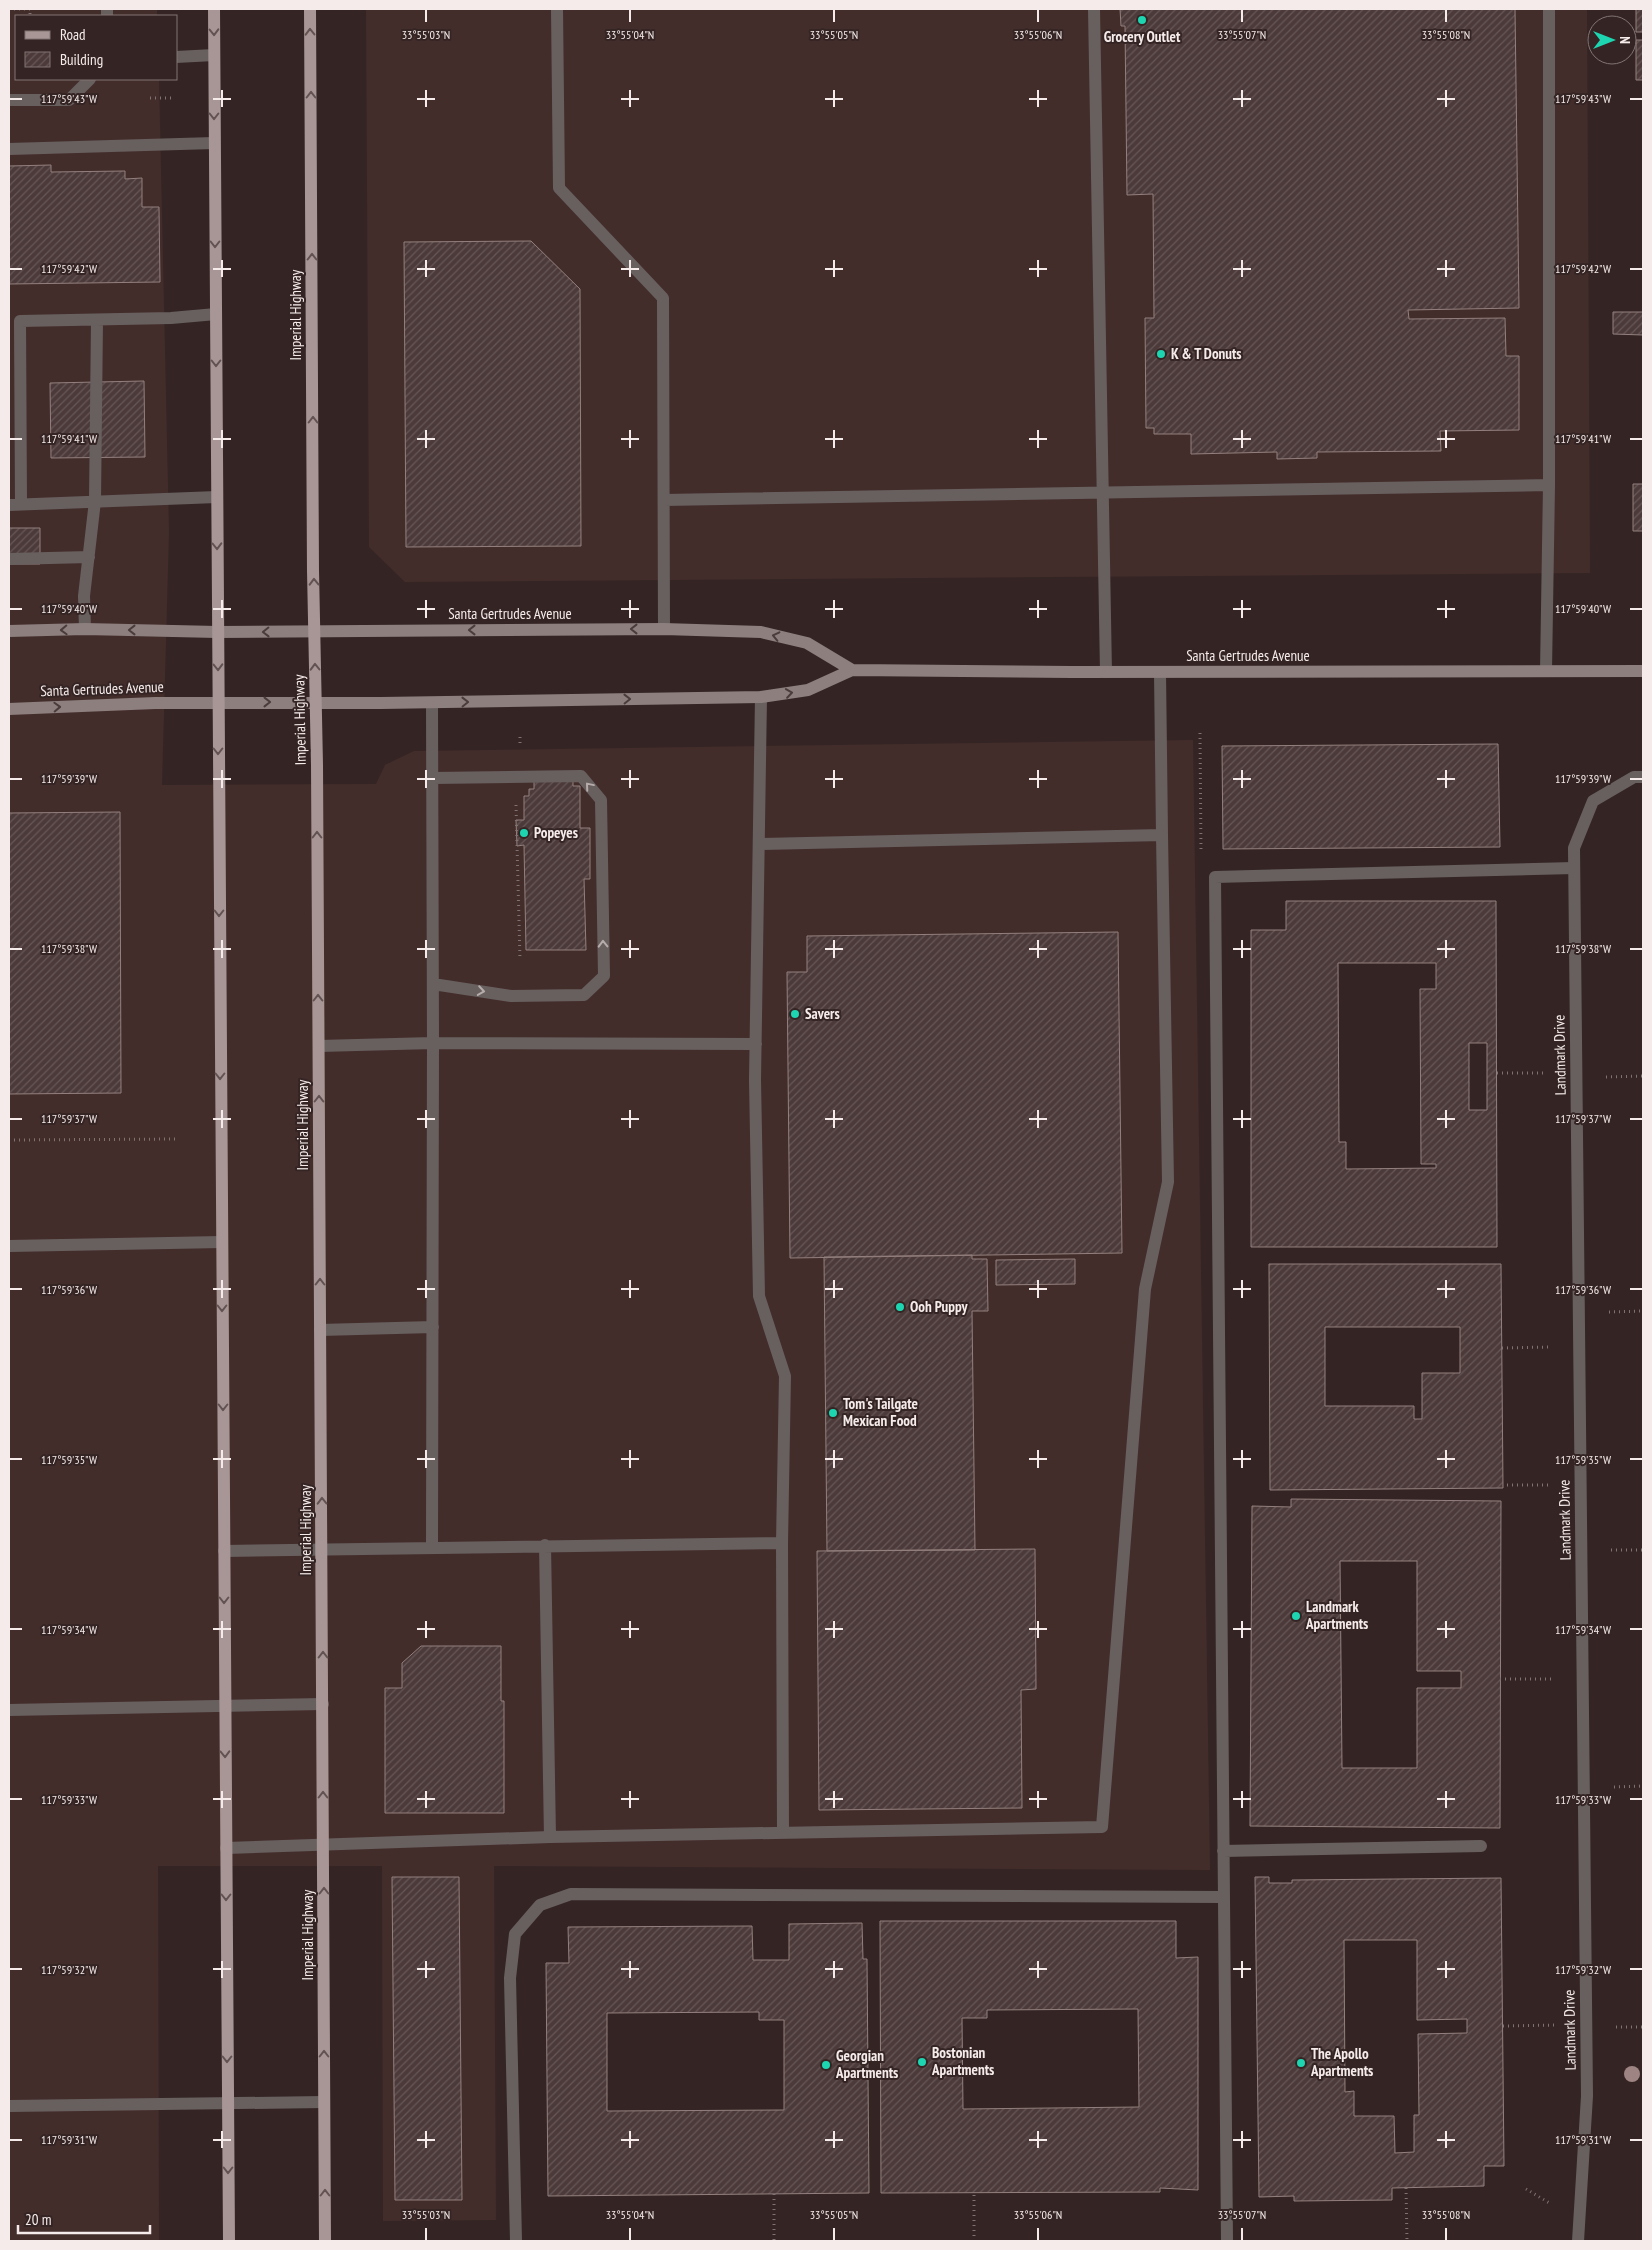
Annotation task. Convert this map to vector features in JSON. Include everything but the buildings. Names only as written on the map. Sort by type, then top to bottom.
[{"type":"main road","points":[[214,9],[228,2241]]},
{"type":"main road","name":"Imperial Highway","points":[[310,9],[319,1046],[326,2241]]},
{"type":"main road","name":"Santa Gertrudes Avenue","points":[[9,630],[85,629],[217,632],[664,629],[762,632],[807,643],[852,670]]},
{"type":"main road","name":"Santa Gertrudes Avenue","points":[[9,709],[218,702],[432,703],[762,697],[808,690],[852,670],[1106,672],[1643,671]]},
{"type":"street","points":[[557,9],[560,188],[663,298],[664,629]]},
{"type":"street","points":[[1094,9],[1106,672]]},
{"type":"street","points":[[1546,671],[1549,485],[1549,9]]},
{"type":"street","points":[[178,57],[214,55]]},
{"type":"street","points":[[9,100],[69,100],[89,80]]},
{"type":"street","points":[[9,149],[214,142]]},
{"type":"street","points":[[216,314],[171,318],[15,321],[15,505],[216,497]]},
{"type":"street","points":[[85,629],[84,596],[95,501],[97,320]]},
{"type":"street","points":[[664,500],[1549,485]]},
{"type":"street","points":[[9,559],[89,557]]},
{"type":"street","points":[[226,1848],[550,1837],[1102,1827],[1145,1289],[1168,1182],[1160,672]]},
{"type":"street","points":[[762,697],[756,1044],[759,1296],[785,1376],[782,1543],[783,1832]]},
{"type":"street","points":[[432,703],[432,1546]]},
{"type":"street","points":[[433,778],[581,776],[601,800],[604,976],[584,995],[511,996],[433,984]]},
{"type":"street","name":"Landmark Drive","points":[[1578,2241],[1587,2096],[1574,848],[1593,801],[1634,778],[1643,777]]},
{"type":"street","points":[[759,844],[1162,835]]},
{"type":"street","points":[[1227,2241],[1215,877],[1574,868]]},
{"type":"street","points":[[319,1046],[433,1043],[756,1044]]},
{"type":"street","points":[[9,1246],[222,1242]]},
{"type":"street","points":[[320,1330],[433,1327]]},
{"type":"street","points":[[224,1551],[432,1546],[782,1543]]},
{"type":"street","points":[[545,1545],[550,1837]]},
{"type":"street","points":[[9,1710],[323,1704]]},
{"type":"street","points":[[1223,1852],[1481,1846]]},
{"type":"street","points":[[516,2241],[510,1978],[515,1934],[540,1905],[571,1894],[1223,1897]]},
{"type":"street","points":[[9,2106],[324,2102]]},
{"type":"path","points":[[9,9],[30,9],[30,15]]},
{"type":"path","points":[[150,98],[171,98]]},
{"type":"path","points":[[1200,733],[1201,851],[1215,877]]},
{"type":"path","points":[[516,804],[520,960]]},
{"type":"path","points":[[1497,1073],[1643,1076]]},
{"type":"path","points":[[9,1140],[179,1139]]},
{"type":"path","points":[[1502,1348],[1579,1346]]},
{"type":"path","points":[[1507,1485],[1580,1484]]},
{"type":"path","points":[[1500,1679],[1583,1679]]},
{"type":"path","points":[[1502,2026],[1586,2025]]},
{"type":"path","points":[[1406,2188],[1407,2241]]},
{"type":"path","points":[[974,2193],[974,2241]]},
{"type":"path","points":[[774,2194],[774,2241]]},
{"type":"shaded area","points":[[9,9],[157,9],[157,15],[15,15],[15,80],[159,80],[169,532],[162,785],[376,784],[385,765],[414,751],[1193,740],[1210,1870],[494,1866],[496,2220],[383,2221],[382,1866],[158,1866],[159,2241],[9,2241]]},
{"type":"shaded area","points":[[366,9],[1587,9],[1590,573],[405,582],[369,547]]},
{"type":"place","name":"Grocery Outlet","points":[[1142,20]]},
{"type":"place","name":"K & T Donuts","points":[[1161,354]]},
{"type":"place","name":"Popeyes","points":[[524,833]]},
{"type":"place","name":"Savers","points":[[795,1014]]},
{"type":"place","name":"Ooh Puppy","points":[[900,1307]]},
{"type":"place","name":"Tom's Tailgate Mexican Food","points":[[833,1413]]},
{"type":"place","name":"Landmark Apartments","points":[[1296,1616]]},
{"type":"place","name":"Bostonian Apartments","points":[[922,2062]]},
{"type":"place","name":"The Apollo Apartments","points":[[1301,2063]]},
{"type":"place","name":"Georgian Apartments","points":[[826,2065]]}]
